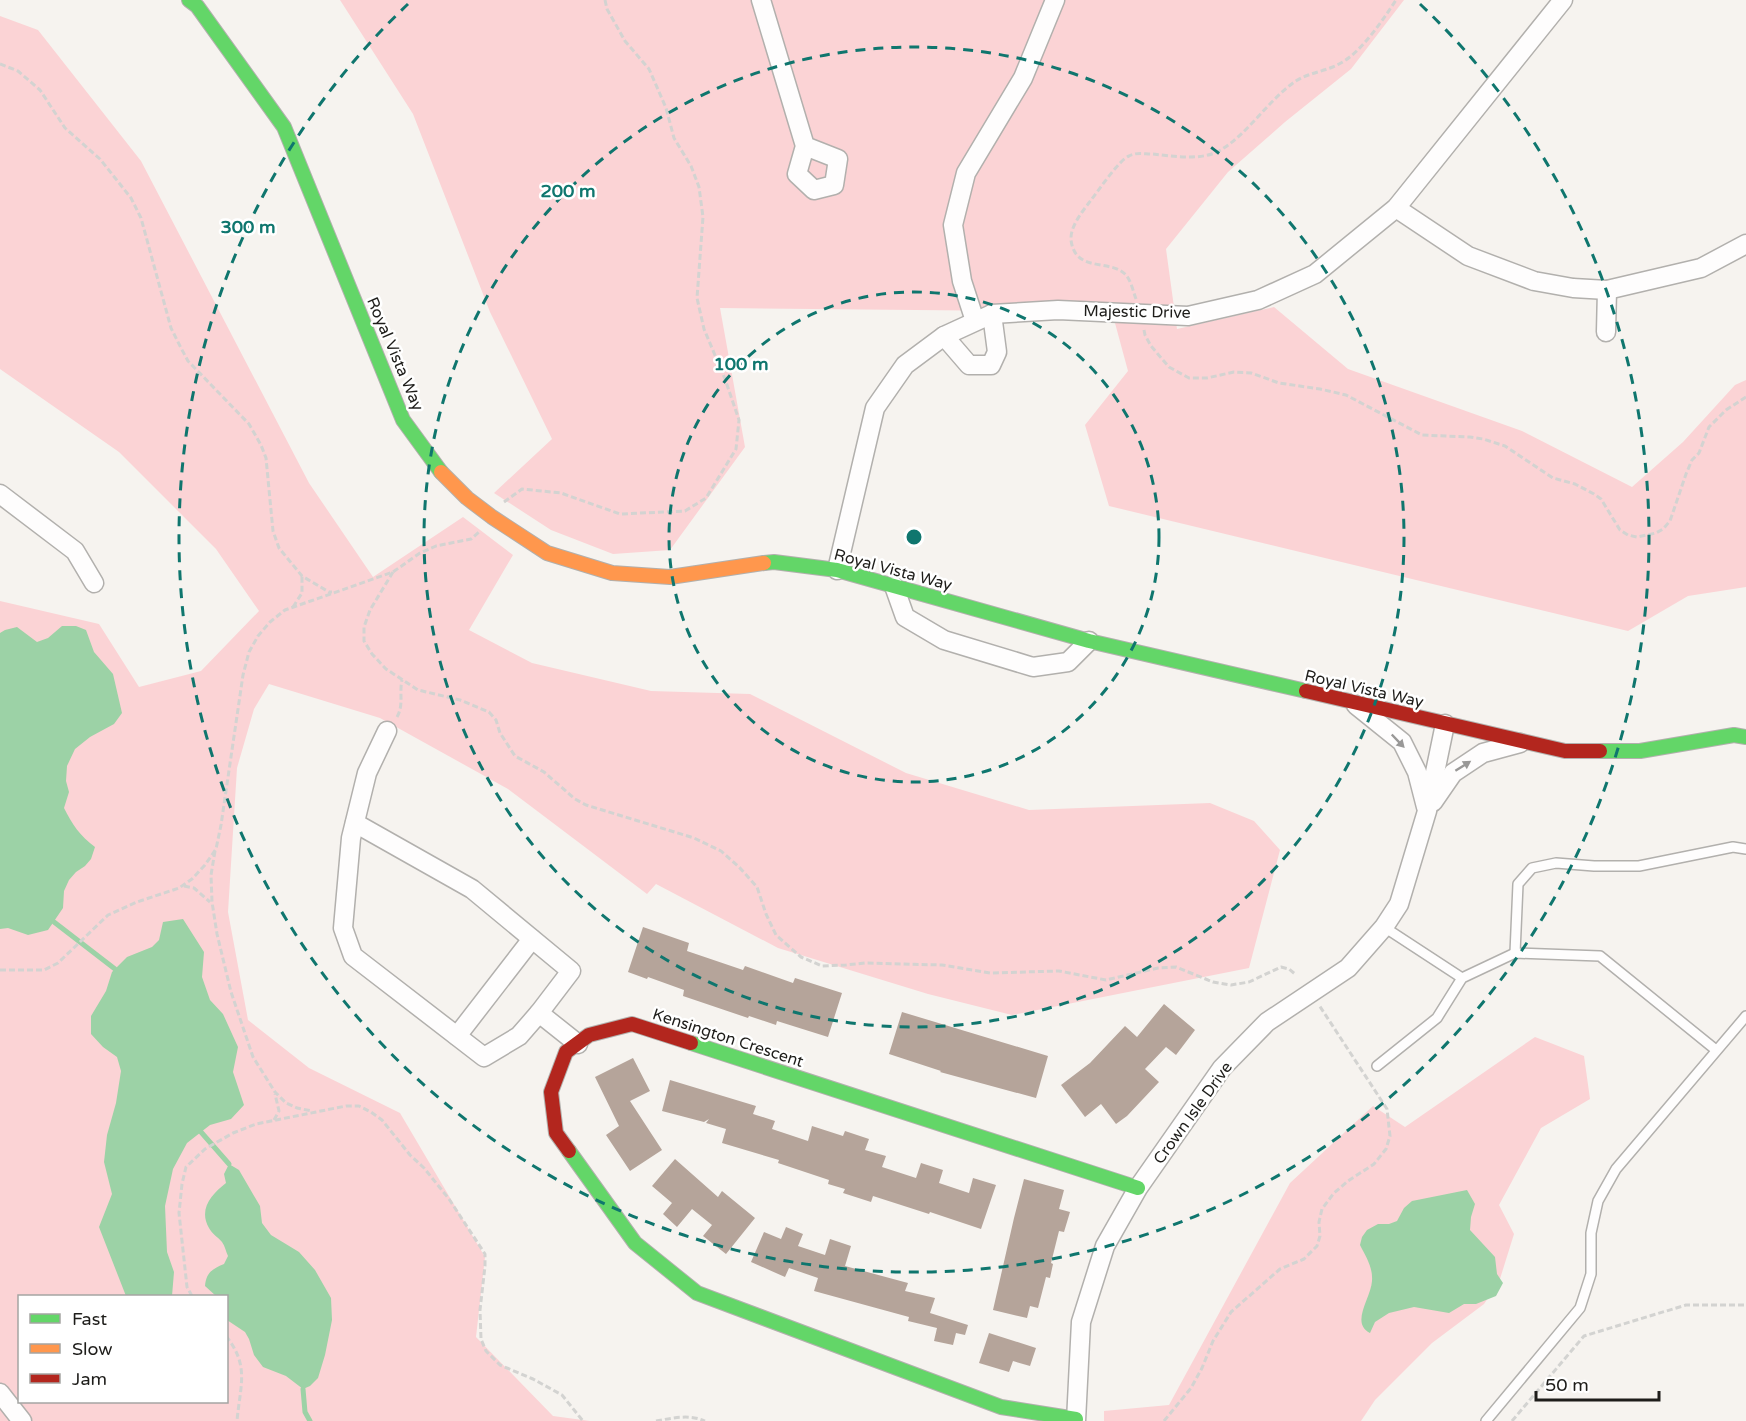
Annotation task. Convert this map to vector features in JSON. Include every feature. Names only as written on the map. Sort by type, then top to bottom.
[{"type":"street","name":"Royal Vista Way","points":[[189,0],[197,6],[284,127],[403,420],[441,472],[467,498],[547,554],[612,573],[670,577],[774,562],[837,570],[1089,641],[1565,751],[1640,751],[1734,735],[1746,736]]},
{"type":"street","points":[[761,0],[805,146]]},
{"type":"street","name":"Majestic Drive","points":[[837,570],[875,408],[905,365],[944,336],[983,317],[1058,310],[1188,316],[1258,300],[1315,273],[1396,208],[1563,0]]},
{"type":"street","points":[[944,336],[969,364],[991,365],[997,352],[983,317],[962,281],[953,225],[966,172],[1023,78],[1053,1]]},
{"type":"street","points":[[1396,208],[1468,256],[1534,282],[1573,288],[1607,290],[1701,268],[1746,243]]},
{"type":"street","points":[[1606,332],[1607,290]]},
{"type":"street","points":[[0,494],[75,551],[94,583]]},
{"type":"street","points":[[894,586],[905,617],[944,640],[1033,667],[1068,662],[1089,641]]},
{"type":"street","points":[[1353,703],[1402,742],[1417,772],[1427,812]]},
{"type":"street","name":"Crown Isle Drive","points":[[1076,1420],[1081,1322],[1105,1246],[1138,1188],[1221,1068],[1267,1022],[1348,968],[1384,927],[1398,904],[1427,812],[1445,724]]},
{"type":"street","points":[[355,823],[472,889],[571,971],[519,1036],[484,1057],[353,956],[343,928],[351,838],[367,773],[387,731]]},
{"type":"street","points":[[1427,812],[1453,772],[1484,753],[1523,742]]},
{"type":"street","points":[[457,1036],[532,939]]},
{"type":"street","points":[[539,1013],[578,1044]]},
{"type":"street","name":"Kensington Crescent","points":[[1076,1420],[1001,1407],[697,1293],[634,1243],[556,1133],[550,1092],[566,1053],[589,1035],[632,1024],[1138,1188]]},
{"type":"street","points":[[0,1393],[22,1421]]},
{"type":"lane","points":[[1515,953],[1518,884],[1532,868],[1556,863],[1639,866],[1733,847],[1746,849]]},
{"type":"lane","points":[[1384,927],[1462,978]]},
{"type":"lane","points":[[1377,1066],[1437,1018],[1462,978],[1515,953],[1600,956],[1716,1050]]},
{"type":"lane","points":[[1486,1421],[1580,1308],[1591,1274],[1591,1233],[1598,1201],[1616,1169],[1746,1016]]},
{"type":"path","points":[[503,503],[522,489],[561,493],[620,514],[685,511],[706,498],[736,449],[739,420],[704,329],[697,298],[703,217],[699,187],[691,166],[674,138],[666,108],[649,69],[625,41],[607,9],[605,0]]},
{"type":"path","points":[[1137,300],[1125,273],[1117,268],[1088,263],[1078,256],[1071,240],[1077,220],[1118,166],[1127,156],[1137,153],[1191,156],[1208,155],[1219,151],[1250,125],[1293,83],[1302,77],[1341,63],[1353,54],[1396,0]]},
{"type":"path","points":[[0,64],[18,71],[40,90],[65,128],[100,159],[131,198],[141,218],[171,328],[181,348],[188,361],[249,424],[261,445],[266,458],[273,531],[279,548],[302,576],[329,592],[335,592]]},
{"type":"path","points":[[1143,327],[1145,335],[1169,367],[1189,378],[1207,378],[1234,372],[1251,373],[1279,383],[1346,395],[1422,435],[1470,437],[1505,446],[1553,478],[1575,484],[1594,494],[1600,499],[1620,530],[1637,537],[1656,533],[1670,521],[1686,474],[1692,460],[1699,453],[1709,427],[1726,410],[1746,397]]},
{"type":"path","points":[[314,1112],[286,1103],[275,1092],[253,1058],[231,992],[212,905],[211,875],[221,825],[243,675],[249,652],[270,621],[285,610],[393,572],[420,553],[436,546],[471,539],[479,532]]},
{"type":"path","points":[[393,572],[370,610],[364,627],[364,641],[386,669],[418,690],[460,700],[489,712],[496,720],[500,733],[515,756],[544,772],[580,802],[598,810],[694,838],[721,851],[757,887],[776,935],[801,957],[822,966],[865,963],[942,965],[990,973],[1059,970],[1107,980],[1158,968],[1176,967],[1213,982],[1231,985],[1249,982],[1281,967],[1295,974]]},
{"type":"path","points":[[293,607],[302,593],[302,576]]},
{"type":"path","points":[[387,731],[399,714],[402,680]]},
{"type":"path","points":[[0,970],[44,970],[58,963],[108,915],[182,886],[192,879],[206,865],[216,849]]},
{"type":"path","points":[[182,886],[188,886],[201,893],[212,905]]},
{"type":"path","points":[[1164,1421],[1191,1388],[1213,1341],[1232,1312],[1280,1269],[1304,1259],[1317,1246],[1322,1209],[1334,1193],[1374,1164],[1386,1149],[1390,1136],[1387,1109],[1317,1003]]},
{"type":"path","points":[[274,1120],[279,1111],[275,1092]]},
{"type":"path","points":[[191,1295],[187,1287],[183,1264],[179,1213],[186,1167],[205,1149],[227,1136],[256,1124],[346,1106],[358,1106],[382,1120],[410,1155],[424,1168],[449,1199],[485,1254],[480,1310],[481,1339],[486,1351],[500,1365],[562,1395],[583,1421]]},
{"type":"path","points":[[1512,1421],[1584,1336],[1686,1305],[1746,1305]]},
{"type":"path","points":[[228,1338],[236,1348],[242,1374],[237,1421]]},
{"type":"path","points":[[656,1421],[684,1416],[705,1421]]},
{"type":"shaded area","points":[[340,0],[1404,0],[1351,69],[1228,172],[1166,249],[1177,329],[1274,307],[1348,369],[1522,431],[1632,487],[1683,442],[1735,385],[1746,380],[1746,587],[1688,596],[1628,631],[1109,506],[1085,425],[1128,371],[1112,312],[720,308],[745,447],[670,550],[613,554],[551,530],[494,493],[552,439],[490,312],[413,114]]},
{"type":"shaded area","points":[[0,16],[38,30],[141,161],[309,483],[373,577],[463,517],[513,555],[469,630],[532,663],[651,691],[750,694],[906,773],[1029,810],[1210,803],[1254,821],[1280,850],[1249,968],[1012,1015],[928,994],[778,948],[656,884],[647,894],[508,789],[380,718],[269,684],[254,709],[237,768],[228,912],[248,1020],[309,1068],[400,1113],[485,1257],[476,1337],[553,1416],[590,1421],[0,1421],[0,601],[99,624],[139,687],[201,671],[259,611],[216,549],[119,452],[0,369]]},
{"type":"shaded area","points":[[62,626],[76,626],[86,630],[94,652],[113,674],[122,713],[114,724],[90,737],[75,749],[67,766],[66,781],[69,792],[64,808],[77,829],[95,847],[91,859],[69,880],[64,891],[63,908],[48,930],[28,935],[8,928],[0,929],[0,633],[17,627],[37,642],[48,638]]},
{"type":"shaded area","points":[[183,919],[204,952],[202,977],[210,1000],[223,1014],[238,1047],[233,1072],[244,1105],[231,1119],[210,1125],[187,1143],[173,1169],[165,1206],[167,1252],[174,1272],[172,1295],[126,1295],[99,1227],[112,1194],[104,1162],[107,1135],[116,1103],[121,1071],[117,1057],[91,1034],[91,1016],[106,991],[112,972],[127,957],[152,947],[159,940],[163,922]]},
{"type":"shaded area","points":[[1535,1037],[1584,1056],[1590,1099],[1541,1128],[1499,1205],[1514,1234],[1499,1282],[1484,1304],[1432,1343],[1375,1400],[1361,1421],[1104,1421],[1104,1411],[1169,1405],[1290,1183],[1373,1106],[1405,1127]]},
{"type":"shaded area","points":[[229,1164],[239,1170],[260,1206],[262,1223],[271,1235],[299,1252],[315,1270],[331,1298],[332,1320],[318,1378],[303,1389],[286,1376],[263,1367],[254,1355],[245,1332],[228,1321],[228,1295],[215,1295],[205,1286],[208,1275],[224,1264],[228,1256],[222,1242],[209,1228],[205,1214],[208,1202],[226,1183],[224,1174]]},
{"type":"shaded area","points":[[1467,1190],[1475,1204],[1470,1230],[1495,1257],[1497,1274],[1503,1283],[1496,1296],[1476,1304],[1464,1304],[1449,1313],[1414,1307],[1389,1313],[1375,1322],[1370,1333],[1364,1329],[1363,1310],[1371,1288],[1372,1276],[1369,1262],[1360,1245],[1367,1230],[1378,1224],[1397,1221],[1404,1208],[1412,1201]]},
{"type":"building","points":[[643,927],[689,943],[687,951],[743,970],[745,966],[793,983],[795,978],[842,993],[828,1037],[777,1021],[776,1025],[749,1016],[748,1018],[683,996],[684,990],[628,972]]},
{"type":"building","points":[[1164,1004],[1195,1030],[1176,1055],[1166,1047],[1145,1069],[1159,1082],[1127,1116],[1116,1124],[1101,1104],[1085,1117],[1061,1085],[1090,1063],[1125,1026],[1137,1037]]},
{"type":"building","points":[[902,1012],[1048,1056],[1036,1098],[940,1072],[889,1054]]},
{"type":"building","points":[[633,1058],[650,1091],[630,1101],[662,1150],[630,1171],[606,1135],[619,1126],[595,1077]]},
{"type":"building","points":[[670,1080],[756,1106],[753,1114],[775,1121],[772,1129],[808,1141],[812,1126],[843,1136],[845,1131],[869,1139],[865,1150],[886,1156],[882,1167],[916,1178],[921,1163],[943,1170],[939,1183],[969,1193],[973,1178],[996,1185],[981,1229],[873,1196],[871,1202],[843,1193],[845,1189],[828,1184],[829,1180],[778,1163],[779,1160],[722,1143],[726,1129],[706,1123],[709,1119],[704,1122],[662,1111]]},
{"type":"building","points":[[675,1159],[718,1197],[722,1191],[755,1218],[726,1254],[703,1236],[712,1225],[692,1209],[677,1227],[663,1214],[672,1203],[652,1186]]},
{"type":"building","points":[[1024,1179],[1064,1190],[1059,1209],[1070,1212],[1064,1232],[1059,1231],[1051,1263],[1053,1264],[1050,1278],[1046,1277],[1038,1308],[1030,1306],[1027,1318],[993,1310]]},
{"type":"building","points":[[786,1227],[803,1234],[798,1246],[825,1255],[830,1239],[851,1246],[845,1266],[908,1283],[905,1291],[935,1298],[930,1313],[968,1325],[965,1335],[956,1333],[953,1345],[934,1341],[937,1328],[908,1321],[909,1317],[814,1291],[818,1278],[789,1268],[785,1277],[751,1262],[764,1232],[781,1239]]},
{"type":"building","points":[[989,1333],[1036,1348],[1030,1366],[1013,1361],[1009,1372],[979,1363]]},
{"type":"waterway","points":[[54,922],[115,969]]},
{"type":"waterway","points":[[201,1132],[229,1164]]},
{"type":"waterway","points":[[303,1389],[305,1412],[310,1421]]},
{"type":"traffic: fast","points":[[189,0],[197,6],[284,127],[403,420],[441,472]]},
{"type":"traffic: fast","points":[[764,563],[774,562],[837,570],[1089,641],[1306,691]]},
{"type":"traffic: fast","points":[[1600,751],[1640,751],[1734,735],[1746,737]]},
{"type":"traffic: fast","points":[[691,1043],[1138,1188]]},
{"type":"traffic: fast","points":[[569,1151],[635,1243],[697,1293],[1001,1407],[1076,1419]]},
{"type":"traffic: slow","points":[[441,472],[467,498],[547,553],[612,573],[670,577],[764,563]]},
{"type":"traffic: jam","points":[[1306,691],[1565,751],[1600,751]]},
{"type":"traffic: jam","points":[[569,1151],[556,1133],[551,1092],[566,1052],[589,1035],[632,1024],[691,1043]]}]
